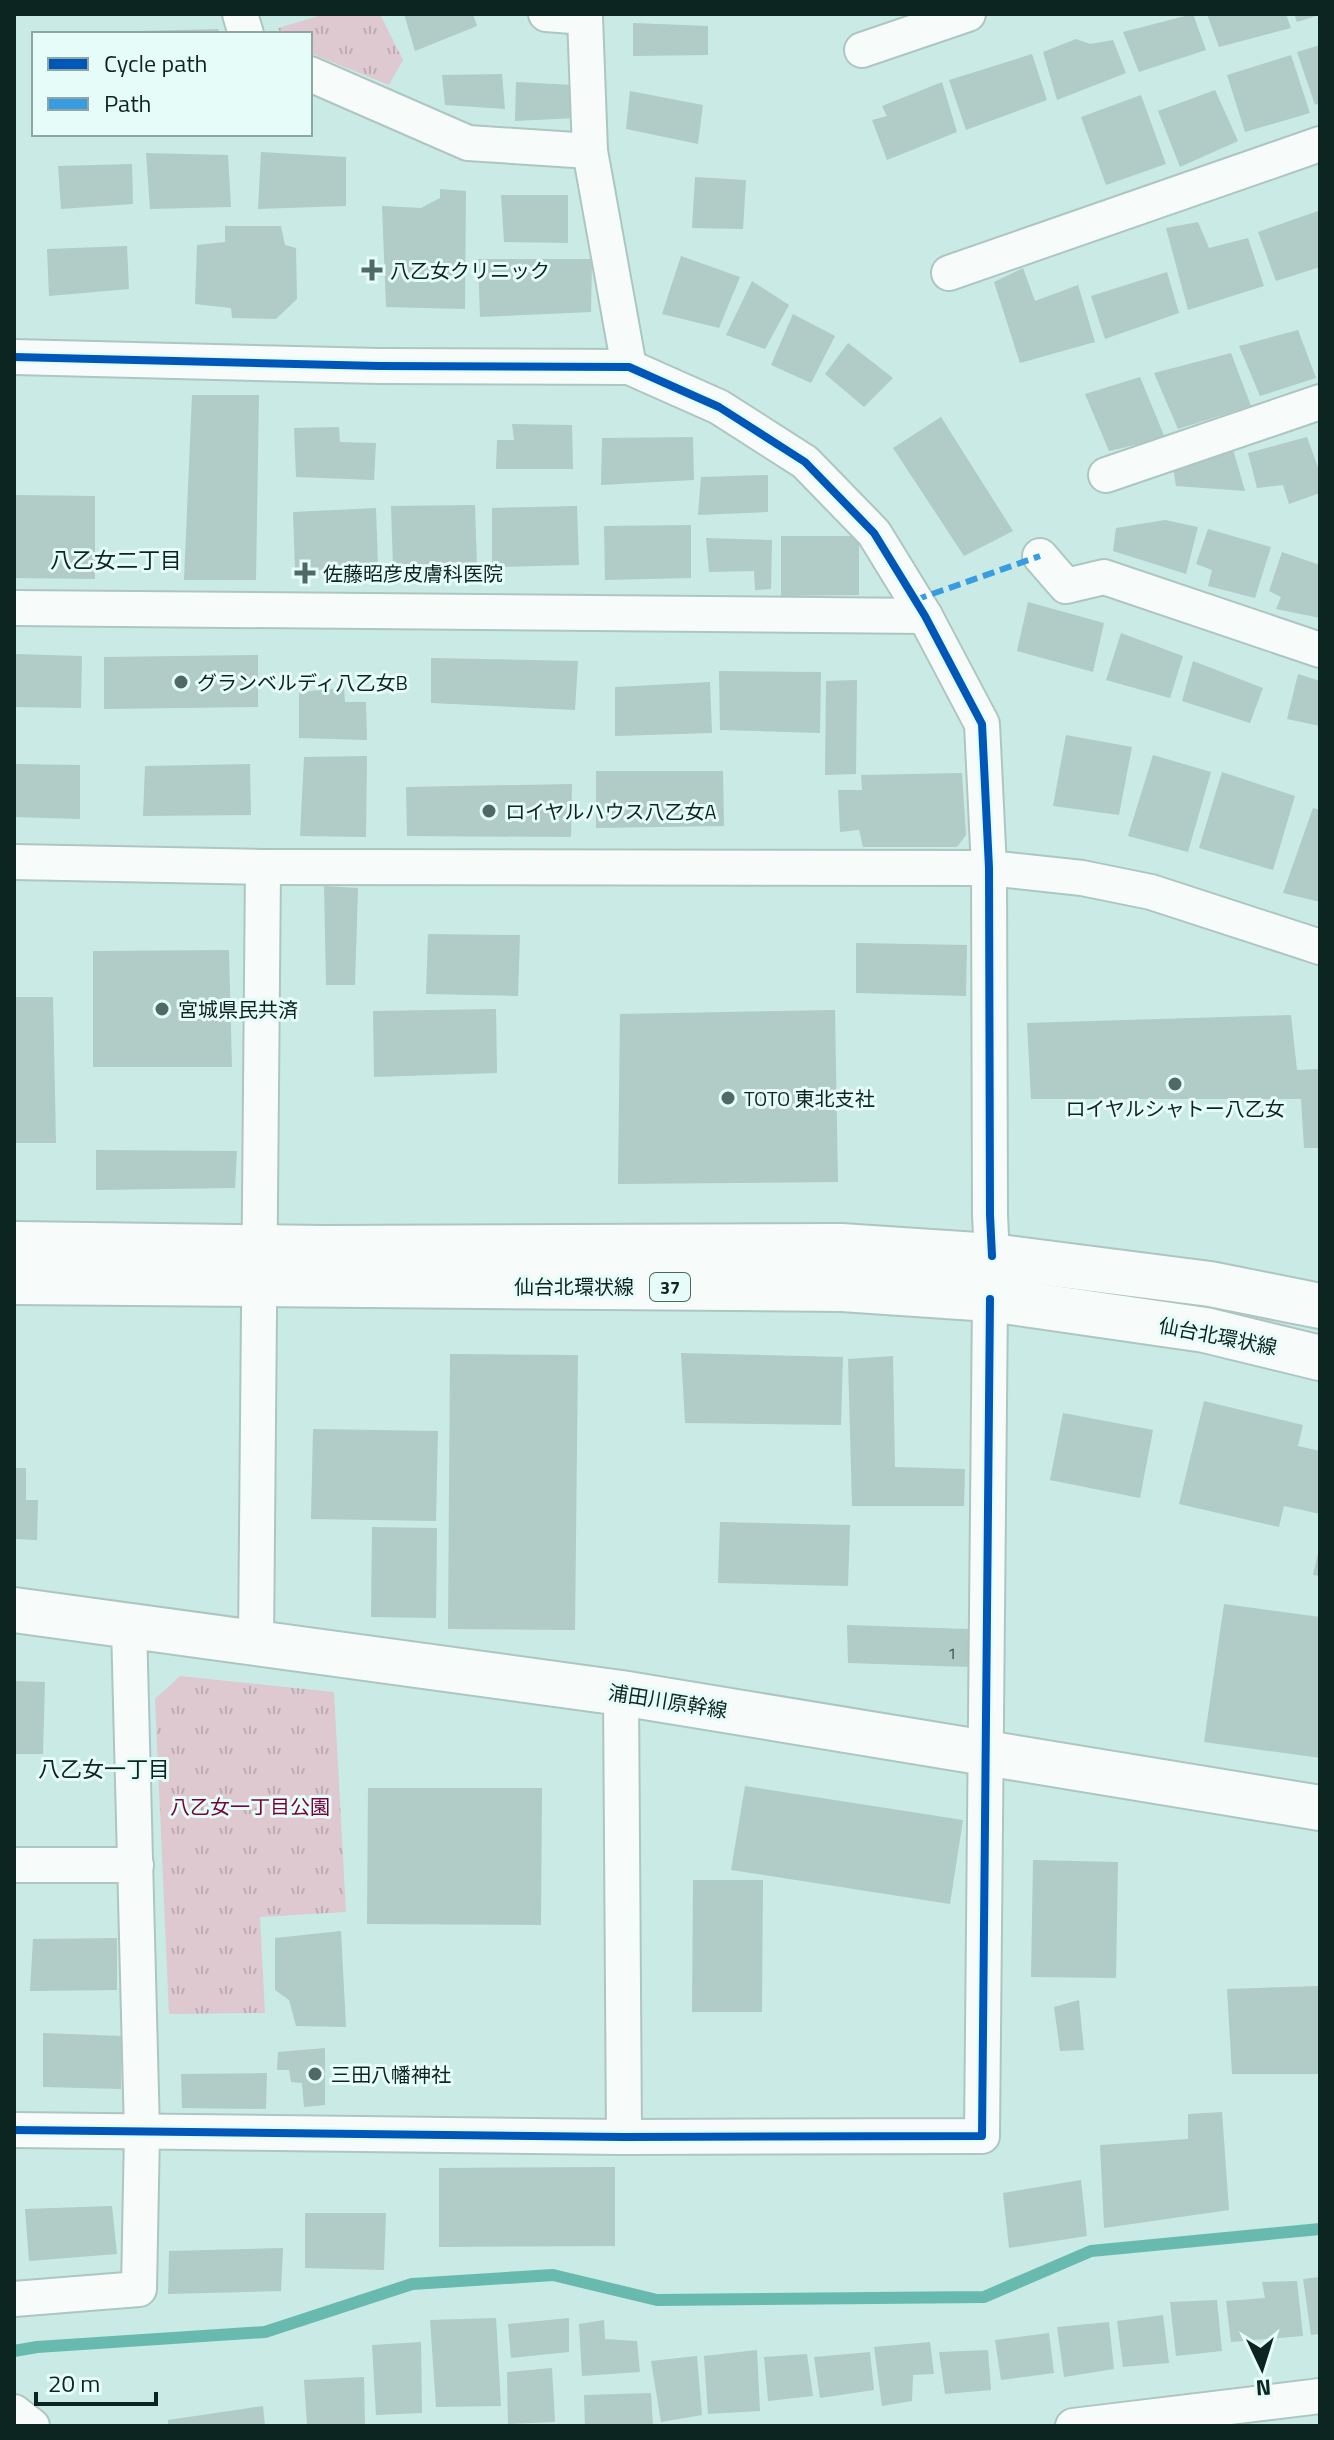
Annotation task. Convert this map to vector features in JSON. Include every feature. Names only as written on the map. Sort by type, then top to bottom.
[{"type":"main road","name":"仙台北環状線","points":[[14,1244],[260,1266],[842,1289],[990,1299],[1205,1330],[1320,1358]]},
{"type":"main road","name":"仙台北環状線","points":[[14,1282],[260,1266],[370,1248],[841,1246],[992,1256],[1210,1284],[1320,1306]]},
{"type":"main road","name":"浦田川原幹線","points":[[14,1610],[621,1693],[1320,1808]]},
{"type":"street","points":[[546,14],[585,17],[590,151],[629,367]]},
{"type":"street","points":[[862,50],[968,14]]},
{"type":"street","points":[[312,75],[468,143],[590,151]]},
{"type":"street","points":[[949,273],[1320,144]]},
{"type":"street","points":[[14,357],[379,366],[629,367],[719,407],[805,462],[874,533],[925,616],[982,724],[989,868],[992,1256]]},
{"type":"street","points":[[1106,475],[1320,402]]},
{"type":"street","points":[[1040,556],[1066,586],[1104,577],[1320,650]]},
{"type":"street","points":[[14,608],[925,616]]},
{"type":"street","points":[[14,862],[263,867],[989,868],[1082,878],[1151,892],[1320,947]]},
{"type":"street","points":[[256,1643],[263,867]]},
{"type":"street","points":[[14,2130],[624,2137],[982,2136],[990,1299]]},
{"type":"street","points":[[14,2299],[139,2289],[142,2132],[129,1626]]},
{"type":"street","points":[[621,1693],[624,2137]]},
{"type":"street","points":[[14,1865],[136,1865]]},
{"type":"street","points":[[1073,2426],[1320,2396]]},
{"type":"street","points":[[14,2412],[32,2426]]},
{"type":"green space","points":[[325,14],[380,14],[403,60],[389,85],[312,54],[312,32],[280,32],[278,28]]},
{"type":"green space","name":"八乙女一丁目公園","points":[[180,1676],[334,1692],[346,1912],[260,1917],[265,2013],[169,2014],[155,1699]]},
{"type":"building","points":[[404,14],[473,14],[477,26],[415,51]]},
{"type":"building","points":[[1193,14],[1206,50],[1139,72],[1123,32]]},
{"type":"building","points":[[1207,14],[1286,14],[1291,28],[1219,47]]},
{"type":"building","points":[[1294,14],[1319,14],[1319,15],[1297,22]]},
{"type":"building","points":[[633,23],[708,26],[708,55],[633,56]]},
{"type":"building","points":[[218,29],[219,32],[139,32]]},
{"type":"building","points":[[1076,39],[1090,44],[1113,40],[1126,73],[1057,100],[1043,52]]},
{"type":"building","points":[[1320,45],[1320,103],[1315,105],[1297,52]]},
{"type":"building","points":[[1032,54],[1047,100],[966,130],[949,80]]},
{"type":"building","points":[[1291,55],[1310,113],[1245,132],[1227,75]]},
{"type":"building","points":[[502,74],[505,109],[445,105],[442,75]]},
{"type":"building","points":[[516,82],[574,85],[576,118],[515,121]]},
{"type":"building","points":[[942,82],[957,132],[887,160],[872,120],[887,116],[882,106]]},
{"type":"building","points":[[1215,90],[1238,141],[1180,167],[1158,111]]},
{"type":"building","points":[[630,91],[703,105],[698,144],[626,129]]},
{"type":"building","points":[[1141,95],[1166,164],[1106,185],[1081,117]]},
{"type":"building","points":[[261,152],[346,157],[346,206],[258,209]]},
{"type":"building","points":[[146,153],[228,155],[231,207],[150,209]]},
{"type":"building","points":[[132,164],[133,204],[61,209],[58,166]]},
{"type":"building","points":[[695,177],[746,180],[743,229],[692,228]]},
{"type":"building","points":[[440,189],[466,191],[465,309],[386,307],[382,206],[421,208],[440,198]]},
{"type":"building","points":[[501,195],[568,195],[568,243],[504,242]]},
{"type":"building","points":[[1318,211],[1320,267],[1276,281],[1258,232]]},
{"type":"building","points":[[1198,222],[1209,248],[1248,238],[1264,286],[1188,310],[1166,228]]},
{"type":"building","points":[[225,226],[281,226],[285,245],[296,248],[297,299],[276,319],[232,318],[231,308],[195,304],[197,245],[225,242]]},
{"type":"building","points":[[127,246],[129,289],[49,296],[47,249]]},
{"type":"building","points":[[681,256],[740,277],[719,328],[662,314]]},
{"type":"building","points":[[478,259],[592,259],[591,312],[480,317]]},
{"type":"building","points":[[1023,268],[1035,301],[1078,285],[1095,342],[1020,363],[994,282]]},
{"type":"building","points":[[1167,272],[1179,313],[1105,339],[1091,296]]},
{"type":"building","points":[[752,281],[789,305],[765,349],[726,335]]},
{"type":"building","points":[[793,314],[835,336],[811,383],[771,365]]},
{"type":"building","points":[[1298,330],[1316,378],[1260,396],[1239,346]]},
{"type":"building","points":[[848,343],[893,378],[864,407],[825,374]]},
{"type":"building","points":[[1231,353],[1251,406],[1178,429],[1154,373]]},
{"type":"building","points":[[1140,377],[1165,438],[1109,451],[1085,394]]},
{"type":"building","points":[[192,395],[259,395],[256,580],[184,580]]},
{"type":"building","points":[[941,417],[1013,531],[964,556],[893,448]]},
{"type":"building","points":[[512,424],[572,425],[573,469],[496,469],[497,440],[514,440]]},
{"type":"building","points":[[339,427],[340,442],[376,443],[374,480],[296,477],[294,428]]},
{"type":"building","points":[[693,437],[694,480],[601,485],[602,438]]},
{"type":"building","points":[[1307,437],[1320,473],[1320,493],[1289,504],[1283,485],[1257,488],[1248,453]]},
{"type":"building","points":[[1233,449],[1245,491],[1176,486],[1173,467]]},
{"type":"building","points":[[768,475],[768,512],[698,515],[701,477]]},
{"type":"building","points":[[14,495],[95,496],[95,579],[14,578]]},
{"type":"building","points":[[475,505],[477,567],[393,568],[391,506]]},
{"type":"building","points":[[577,506],[579,565],[492,567],[492,508]]},
{"type":"building","points":[[376,508],[378,567],[295,571],[293,512]]},
{"type":"building","points":[[1165,520],[1198,527],[1186,574],[1113,551],[1116,528]]},
{"type":"building","points":[[691,525],[691,578],[605,580],[604,526]]},
{"type":"building","points":[[1208,529],[1271,547],[1255,598],[1208,586],[1212,570],[1196,564]]},
{"type":"building","points":[[781,536],[859,536],[859,595],[781,596]]},
{"type":"building","points":[[706,538],[772,540],[771,589],[755,590],[754,571],[709,572]]},
{"type":"building","points":[[1282,552],[1320,565],[1320,618],[1276,609],[1281,597],[1269,591]]},
{"type":"building","points":[[1028,602],[1104,623],[1093,672],[1017,651]]},
{"type":"building","points":[[1121,633],[1183,656],[1170,698],[1106,680]]},
{"type":"building","points":[[14,654],[82,656],[81,708],[14,707]]},
{"type":"building","name":"グランベルディ八乙女B","points":[[258,655],[258,707],[104,709],[104,657]]},
{"type":"building","points":[[431,658],[578,661],[575,710],[431,703]]},
{"type":"building","points":[[1193,661],[1263,688],[1250,723],[1182,701]]},
{"type":"building","points":[[719,671],[821,672],[820,733],[720,730]]},
{"type":"building","points":[[1298,674],[1320,681],[1320,726],[1287,719]]},
{"type":"building","points":[[857,680],[856,774],[825,775],[826,681]]},
{"type":"building","points":[[710,682],[712,733],[615,736],[615,687]]},
{"type":"building","points":[[344,688],[345,702],[366,702],[367,740],[299,738],[299,692]]},
{"type":"building","points":[[1066,735],[1132,747],[1119,815],[1053,806]]},
{"type":"building","points":[[1153,755],[1211,772],[1188,852],[1128,836]]},
{"type":"building","points":[[367,756],[366,837],[300,836],[304,757]]},
{"type":"building","points":[[14,764],[80,765],[80,819],[14,817]]},
{"type":"building","points":[[250,764],[251,815],[143,816],[145,766]]},
{"type":"building","points":[[596,771],[723,771],[724,826],[596,828]]},
{"type":"building","points":[[1222,772],[1295,796],[1273,870],[1199,848]]},
{"type":"building","points":[[962,773],[966,835],[957,847],[863,847],[859,830],[840,832],[838,790],[862,790],[861,775]]},
{"type":"building","name":"ロイヤルハウス八乙女A","points":[[572,784],[571,837],[407,836],[406,787]]},
{"type":"building","points":[[1313,808],[1320,810],[1320,902],[1283,893]]},
{"type":"building","points":[[324,886],[358,888],[355,985],[326,985]]},
{"type":"building","points":[[428,934],[520,935],[518,996],[426,994]]},
{"type":"building","points":[[856,943],[967,945],[966,996],[856,993]]},
{"type":"building","name":"宮城県民共済","points":[[229,950],[232,1067],[93,1067],[93,951]]},
{"type":"building","points":[[14,997],[53,997],[56,1143],[14,1143]]},
{"type":"building","points":[[496,1009],[497,1073],[374,1077],[373,1011]]},
{"type":"building","name":"TOTO 東北支社","points":[[835,1010],[838,1182],[618,1184],[620,1014]]},
{"type":"building","name":"ロイヤルシャトー八乙女","points":[[1291,1015],[1297,1070],[1320,1069],[1320,1148],[1304,1148],[1301,1099],[1031,1099],[1027,1023]]},
{"type":"building","points":[[96,1150],[237,1151],[235,1188],[96,1190]]},
{"type":"building","points":[[681,1353],[843,1357],[841,1425],[685,1423]]},
{"type":"building","points":[[450,1354],[578,1355],[575,1630],[448,1629]]},
{"type":"building","points":[[893,1356],[895,1467],[965,1469],[964,1506],[852,1506],[848,1359]]},
{"type":"building","points":[[1204,1401],[1303,1425],[1298,1446],[1320,1451],[1320,1514],[1284,1506],[1279,1527],[1179,1504]]},
{"type":"building","points":[[1063,1413],[1153,1430],[1140,1498],[1050,1480]]},
{"type":"building","points":[[313,1429],[438,1431],[436,1521],[311,1519]]},
{"type":"building","points":[[14,1468],[26,1468],[26,1500],[38,1500],[37,1540],[14,1539]]},
{"type":"building","points":[[720,1522],[850,1525],[848,1586],[718,1583]]},
{"type":"building","points":[[372,1527],[437,1528],[436,1618],[371,1617]]},
{"type":"building","points":[[1320,1549],[1320,1576],[1313,1575]]},
{"type":"building","points":[[1224,1604],[1320,1617],[1320,1758],[1204,1742]]},
{"type":"building","points":[[847,1625],[968,1629],[970,1667],[848,1663]]},
{"type":"building","points":[[14,1681],[45,1682],[43,1754],[14,1754]]},
{"type":"building","points":[[745,1786],[963,1820],[950,1904],[731,1870]]},
{"type":"building","points":[[368,1788],[542,1788],[541,1925],[367,1924]]},
{"type":"building","points":[[1033,1860],[1118,1862],[1116,1978],[1031,1977]]},
{"type":"building","points":[[693,1880],[763,1880],[762,2012],[692,2012]]},
{"type":"building","points":[[341,1931],[346,2027],[296,2026],[289,2000],[275,1990],[275,1938]]},
{"type":"building","points":[[117,1938],[117,1990],[30,1991],[33,1939]]},
{"type":"building","points":[[1320,1986],[1320,2074],[1232,2074],[1227,1989]]},
{"type":"building","points":[[1079,2000],[1084,2050],[1060,2051],[1054,2007]]},
{"type":"building","points":[[43,2033],[122,2036],[121,2089],[43,2087]]},
{"type":"building","points":[[325,2048],[325,2105],[304,2107],[302,2083],[291,2082],[289,2070],[277,2070],[278,2052]]},
{"type":"building","points":[[267,2073],[266,2109],[182,2108],[181,2074]]},
{"type":"building","points":[[1222,2112],[1229,2210],[1104,2228],[1100,2145],[1188,2139],[1188,2114]]},
{"type":"building","points":[[615,2167],[615,2246],[439,2247],[439,2168]]},
{"type":"building","points":[[1081,2180],[1087,2236],[1009,2248],[1003,2193]]},
{"type":"building","points":[[112,2206],[117,2254],[29,2261],[25,2209]]},
{"type":"building","points":[[305,2213],[386,2213],[384,2270],[305,2268]]},
{"type":"building","points":[[283,2248],[281,2291],[168,2294],[169,2251]]},
{"type":"building","points":[[1320,2277],[1320,2334],[1311,2335],[1303,2279]]},
{"type":"building","points":[[1297,2281],[1303,2336],[1231,2342],[1226,2301],[1265,2298],[1262,2282]]},
{"type":"building","points":[[1217,2300],[1222,2351],[1176,2356],[1170,2302]]},
{"type":"building","points":[[1163,2315],[1169,2363],[1123,2367],[1117,2321]]},
{"type":"building","points":[[496,2318],[501,2406],[436,2407],[430,2320]]},
{"type":"building","points":[[569,2318],[569,2352],[511,2358],[508,2324]]},
{"type":"building","points":[[604,2320],[605,2339],[637,2341],[640,2372],[582,2376],[579,2324]]},
{"type":"building","points":[[1109,2322],[1114,2369],[1064,2377],[1057,2327]]},
{"type":"building","points":[[1049,2333],[1054,2373],[1001,2380],[995,2340]]},
{"type":"building","points":[[421,2342],[422,2413],[376,2415],[372,2345]]},
{"type":"building","points":[[930,2342],[934,2374],[913,2375],[912,2401],[882,2406],[874,2347]]},
{"type":"building","points":[[757,2350],[760,2411],[708,2414],[704,2356]]},
{"type":"building","points":[[988,2350],[991,2390],[945,2394],[939,2352]]},
{"type":"building","points":[[870,2352],[874,2390],[820,2398],[814,2357]]},
{"type":"building","points":[[807,2354],[813,2396],[768,2401],[764,2357]]},
{"type":"building","points":[[697,2356],[702,2415],[661,2422],[651,2361]]},
{"type":"building","points":[[552,2368],[555,2422],[508,2424],[507,2372]]},
{"type":"building","points":[[364,2377],[365,2426],[307,2426],[304,2380]]},
{"type":"building","points":[[651,2393],[653,2426],[585,2426],[584,2395]]},
{"type":"building","points":[[263,2406],[265,2426],[168,2426],[168,2420]]},
{"type":"waterway","points":[[14,2351],[265,2332],[412,2284],[553,2275],[657,2300],[984,2297],[1091,2251],[1320,2229]]},
{"type":"marked path","points":[[915,600],[1040,556]]},
{"type":"cycle path","points":[[14,357],[379,366],[629,367],[719,407],[805,462],[874,533],[925,616],[982,724],[989,868],[992,1256]]},
{"type":"cycle path","points":[[14,2130],[624,2137],[982,2136],[990,1299]]},
{"type":"place","name":"八乙女クリニック","points":[[372,270]]},
{"type":"place","name":"佐藤昭彦皮膚科医院","points":[[305,573]]},
{"type":"place","name":"グランベルディ八乙女B","points":[[181,682]]},
{"type":"place","name":"ロイヤルハウス八乙女A","points":[[489,811]]},
{"type":"place","name":"宮城県民共済","points":[[162,1009]]},
{"type":"place","name":"ロイヤルシャトー八乙女","points":[[1175,1084]]},
{"type":"place","name":"TOTO 東北支社","points":[[728,1098]]},
{"type":"place","name":"三田八幡神社","points":[[315,2074]]},
{"type":"district","name":"八乙女二丁目","points":[[116,560]]},
{"type":"district","name":"八乙女一丁目","points":[[104,1769]]}]
